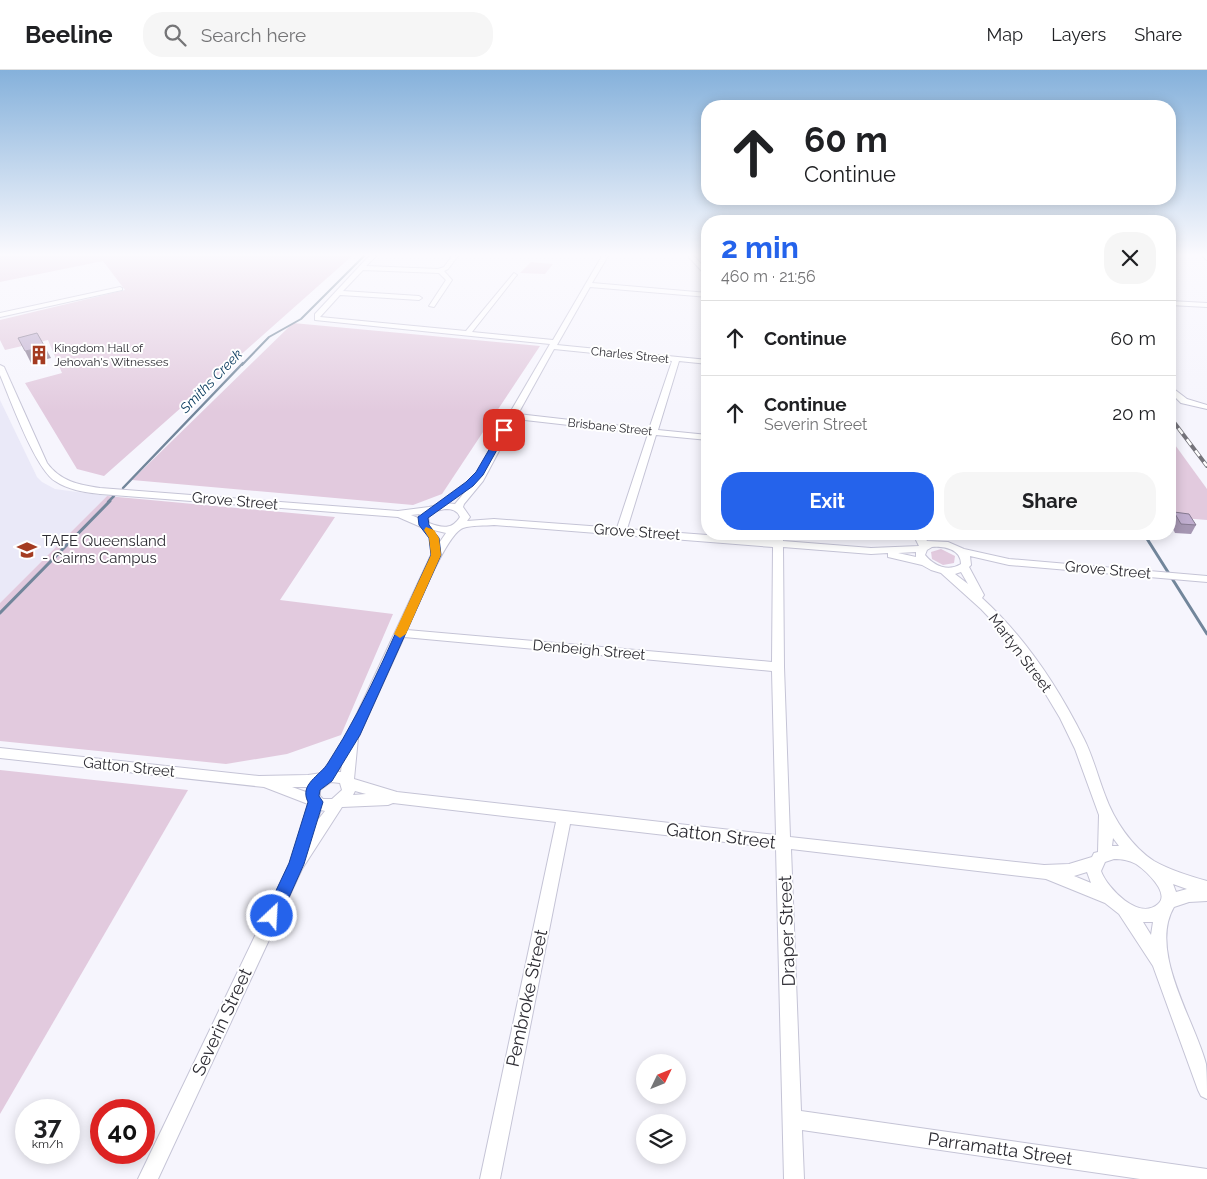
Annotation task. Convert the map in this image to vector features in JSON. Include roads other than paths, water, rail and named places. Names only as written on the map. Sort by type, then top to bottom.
[{"type":"street","points":[[0,315],[33,308]]},
{"type":"street","name":"Charles Street","points":[[324,308],[317,315],[317,319],[467,334],[701,361]]},
{"type":"street","points":[[467,334],[488,308]]},
{"type":"street","points":[[353,735],[348,792],[339,802],[326,806],[315,801],[313,788],[325,778],[353,735],[436,555],[465,517],[460,510],[460,501],[478,480],[480,473],[512,416],[575,308]]},
{"type":"street","points":[[621,531],[676,359]]},
{"type":"street","name":"Grove Street","points":[[0,367],[45,466],[56,479],[72,486],[100,490],[398,514],[450,506],[494,522]]},
{"type":"street","points":[[1176,395],[1189,403],[1207,407]]},
{"type":"street","name":"Brisbane Street","points":[[512,416],[701,437]]},
{"type":"street","points":[[436,555],[434,538],[426,526],[423,517],[433,508],[464,489],[480,473]]},
{"type":"street","name":"Grove Street","points":[[398,514],[441,530],[457,526],[494,522],[701,535]]},
{"type":"street","name":"Draper Street","points":[[777,540],[778,667],[794,1179]]},
{"type":"street","name":"Grove Street","points":[[785,540],[871,551],[925,562]]},
{"type":"street","points":[[920,540],[923,548],[920,556],[925,562]]},
{"type":"street","points":[[939,540],[946,544]]},
{"type":"street","name":"Grove Street","points":[[871,551],[923,548],[935,543],[946,544],[960,551],[1009,562],[1207,579]]},
{"type":"street","name":"Martyn Street","points":[[960,551],[966,558],[965,566],[981,602]]},
{"type":"street","name":"Martyn Street","points":[[925,562],[945,571],[981,602],[1046,682],[1078,741],[1106,816],[1127,845],[1145,862]]},
{"type":"street","name":"Grove Street","points":[[945,571],[959,570],[965,566],[1009,562]]},
{"type":"street","name":"Denbeigh Street","points":[[400,633],[778,667]]},
{"type":"street","name":"Gatton Street","points":[[0,752],[258,782],[308,781],[325,778]]},
{"type":"street","points":[[325,778],[339,776],[348,782]]},
{"type":"street","name":"Gatton Street","points":[[258,782],[315,801]]},
{"type":"street","name":"Gatton Street","points":[[348,782],[397,798]]},
{"type":"street","name":"Gatton Street","points":[[339,802],[397,798],[1044,872],[1069,871],[1100,859]]},
{"type":"street","name":"Severin Street","points":[[297,864],[315,801]]},
{"type":"street","name":"Severin Street","points":[[148,1179],[297,864],[339,802]]},
{"type":"street","name":"Martyn Street","points":[[1100,859],[1106,816]]},
{"type":"street","name":"Pembroke Street","points":[[490,1179],[564,818]]},
{"type":"street","points":[[1207,888],[1178,879],[1145,862],[1122,853],[1100,859],[1095,879],[1108,897],[1126,909],[1148,915],[1189,895],[1207,894]]},
{"type":"street","points":[[1145,862],[1166,883],[1167,905],[1159,926],[1160,962]]},
{"type":"street","name":"Gatton Street","points":[[1044,872],[1108,897]]},
{"type":"street","points":[[1126,909],[1160,962],[1207,1090]]},
{"type":"street","name":"Parramatta Street","points":[[792,1119],[1207,1179]]},
{"type":"waterway","name":"Smiths Creek","points":[[242,365],[269,337],[301,319],[312,308]]},
{"type":"waterway","name":"Smiths Creek","points":[[123,488],[243,363]]},
{"type":"waterway","name":"Smiths Creek","points":[[108,502],[114,496]]},
{"type":"waterway","name":"Smiths Creek","points":[[0,613],[110,501]]},
{"type":"waterway","points":[[1148,540],[1207,634]]},
{"type":"railway","points":[[1176,425],[1207,466]]},
{"type":"place","name":"Kingdom Hall of Jehovah's Witnesses","points":[[39,355]]},
{"type":"place","name":"TAFE Queensland - Cairns Campus","points":[[27,550]]}]
